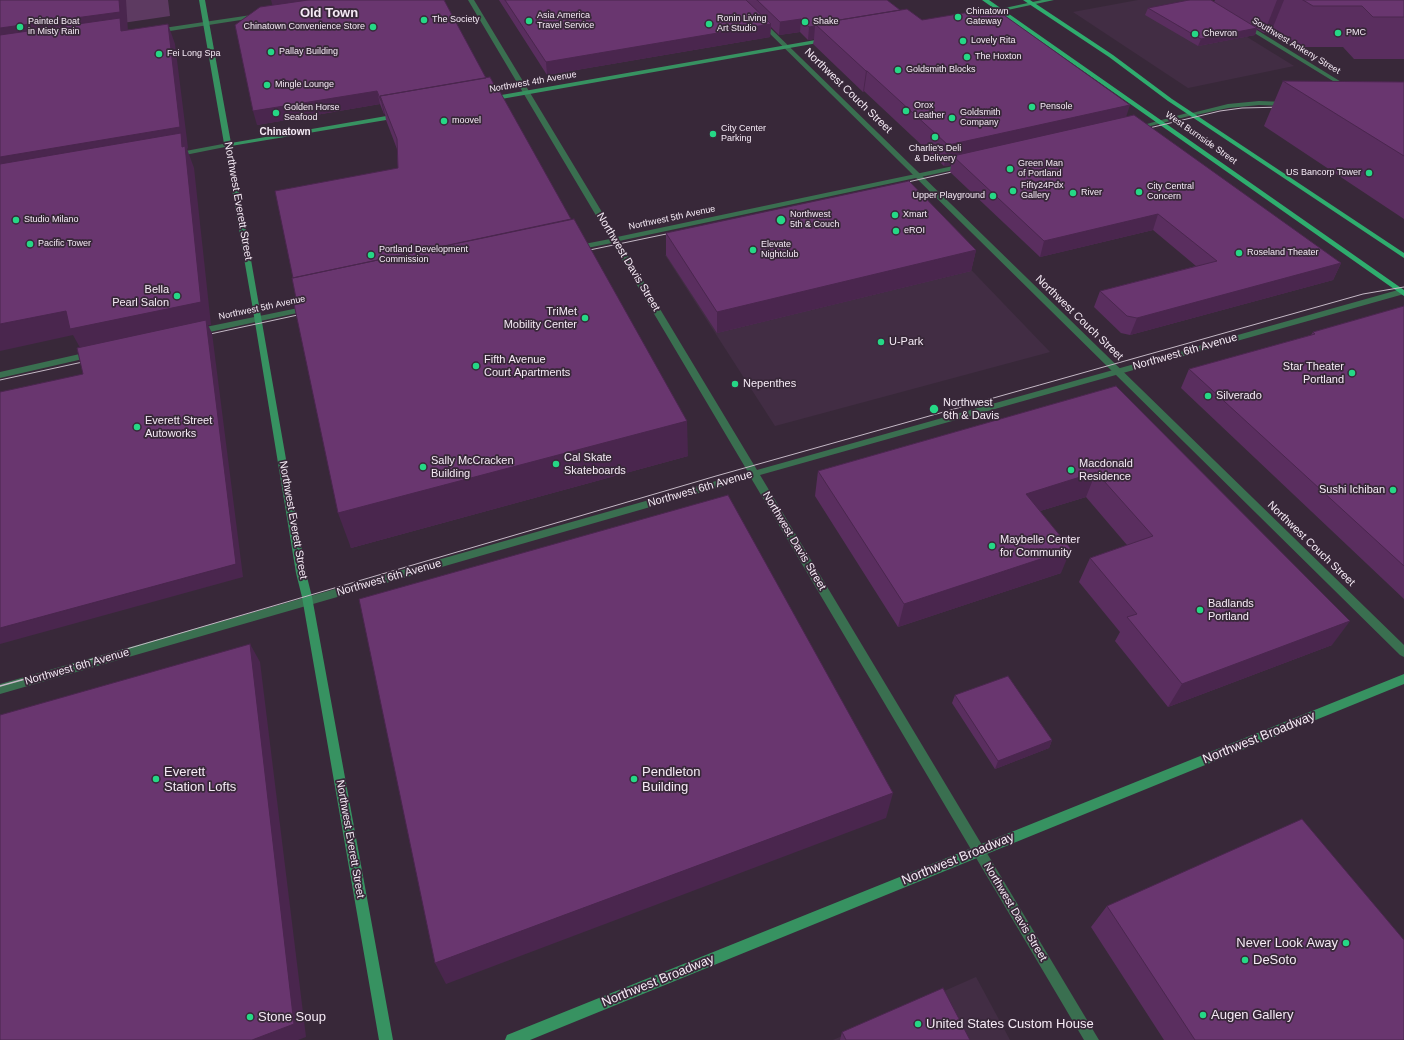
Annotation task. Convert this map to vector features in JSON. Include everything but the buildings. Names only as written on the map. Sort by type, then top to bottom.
[{"type":"main road","name":"Northwest Everett Street","points":[[202,0],[301,573],[308,601],[386,1040]]},
{"type":"main road","name":"West Burnside Street","points":[[986,0],[1403,292]]},
{"type":"main road","name":"West Burnside Street","points":[[1026,0],[1112,56],[1170,100],[1404,256]]},
{"type":"main road","points":[[984,13],[1051,0]]},
{"type":"main road","name":"Northwest 4th Avenue","points":[[483,100],[832,39]]},
{"type":"main road","points":[[228,145],[408,114]]},
{"type":"main road","name":"Northwest Broadway","points":[[512,1040],[1404,679]]},
{"type":"street","name":"Northwest Davis Street","points":[[471,0],[1092,1040]]},
{"type":"street","points":[[151,31],[268,14]]},
{"type":"street","name":"Northwest Couch Street","points":[[758,20],[1404,652]]},
{"type":"street","name":"Southwest Ankeny Street","points":[[1240,22],[1352,90]]},
{"type":"street","points":[[1128,130],[1228,106],[1242,104],[1296,104]]},
{"type":"street","points":[[164,156],[228,145]]},
{"type":"street","name":"Northwest 5th Avenue","points":[[572,250],[969,164]]},
{"type":"street","name":"Northwest 6th Avenue","points":[[0,689],[1117,371],[1403,292]]},
{"type":"street","name":"Northwest 5th Avenue","points":[[191,333],[313,307]]},
{"type":"street","points":[[0,375],[99,353]]},
{"type":"shaded area","points":[[0,0],[168,0],[170,16],[0,41]]},
{"type":"shaded area","points":[[1138,0],[1187,0],[1294,66],[1188,88],[1073,12]]},
{"type":"shaded area","points":[[905,201],[1050,352],[775,426],[665,255]]},
{"type":"shaded area","points":[[976,977],[1010,1040],[833,1040]]},
{"type":"tram line","points":[[1141,130],[1220,111],[1242,108],[1284,107]]},
{"type":"tram line","points":[[899,184],[961,170]]},
{"type":"tram line","points":[[580,252],[676,232]]},
{"type":"tram line","points":[[21,680],[716,476],[1363,294],[1404,287]]},
{"type":"tram line","points":[[201,336],[307,313]]},
{"type":"tram line","points":[[0,380],[92,360]]},
{"type":"tram line","points":[[0,686],[25,679]]},
{"type":"place","name":"Chinatown Gateway","points":[[958,17]]},
{"type":"place","name":"The Society","points":[[424,20]]},
{"type":"place","name":"Asia America Travel Service","points":[[529,21]]},
{"type":"place","name":"Shake","points":[[805,22]]},
{"type":"place","name":"Ronin Living Art Studio","points":[[709,24]]},
{"type":"place","name":"Painted Boat in Misty Rain","points":[[20,27]]},
{"type":"place","name":"Chinatown Convenience Store","points":[[373,27]]},
{"type":"place","name":"PMC","points":[[1338,33]]},
{"type":"place","name":"Chevron","points":[[1195,34]]},
{"type":"place","name":"Lovely Rita","points":[[963,41]]},
{"type":"place","name":"Pallay Building","points":[[271,52]]},
{"type":"place","name":"Fei Long Spa","points":[[159,54]]},
{"type":"place","name":"The Hoxton","points":[[967,57]]},
{"type":"place","name":"Goldsmith Blocks","points":[[898,70]]},
{"type":"place","name":"Mingle Lounge","points":[[267,85]]},
{"type":"place","name":"Pensole","points":[[1032,107]]},
{"type":"place","name":"Orox Leather","points":[[906,111]]},
{"type":"place","name":"Golden Horse Seafood","points":[[276,113]]},
{"type":"place","name":"Goldsmith Company","points":[[952,118]]},
{"type":"place","name":"moovel","points":[[444,121]]},
{"type":"place","name":"City Center Parking","points":[[713,134]]},
{"type":"place","name":"Charlie's Deli & Delivery","points":[[935,137]]},
{"type":"place","name":"Green Man of Portland","points":[[1010,169]]},
{"type":"place","name":"US Bancorp Tower","points":[[1369,173]]},
{"type":"place","name":"Fifty24Pdx Gallery","points":[[1013,191]]},
{"type":"place","name":"City Central Concern","points":[[1139,192]]},
{"type":"place","name":"River","points":[[1073,193]]},
{"type":"place","name":"Upper Playground","points":[[993,196]]},
{"type":"place","name":"Xmart","points":[[895,215]]},
{"type":"place","name":"Studio Milano","points":[[16,220]]},
{"type":"place","name":"Northwest 5th & Couch","points":[[781,220]]},
{"type":"place","name":"eROI","points":[[896,231]]},
{"type":"place","name":"Pacific Tower","points":[[30,244]]},
{"type":"place","name":"Elevate Nightclub","points":[[753,250]]},
{"type":"place","name":"Roseland Theater","points":[[1239,253]]},
{"type":"place","name":"Portland Development Commission","points":[[371,255]]},
{"type":"place","name":"Bella Pearl Salon","points":[[177,296]]},
{"type":"place","name":"TriMet Mobility Center","points":[[585,318]]},
{"type":"place","name":"U-Park","points":[[881,342]]},
{"type":"place","name":"Fifth Avenue Court Apartments","points":[[476,366]]},
{"type":"place","name":"Star Theater Portland","points":[[1352,373]]},
{"type":"place","name":"Nepenthes","points":[[735,384]]},
{"type":"place","name":"Silverado","points":[[1208,396]]},
{"type":"place","name":"Northwest 6th & Davis","points":[[934,409]]},
{"type":"place","name":"Everett Street Autoworks","points":[[137,427]]},
{"type":"place","name":"Cal Skate Skateboards","points":[[556,464]]},
{"type":"place","name":"Sally McCracken Building","points":[[423,467]]},
{"type":"place","name":"Macdonald Residence","points":[[1071,470]]},
{"type":"place","name":"Sushi Ichiban","points":[[1393,490]]},
{"type":"place","name":"Maybelle Center for Community","points":[[992,546]]},
{"type":"place","name":"Badlands Portland","points":[[1200,610]]},
{"type":"place","name":"Everett Station Lofts","points":[[156,779]]},
{"type":"place","name":"Pendleton Building","points":[[634,779]]},
{"type":"place","name":"Never Look Away","points":[[1346,943]]},
{"type":"place","name":"DeSoto","points":[[1245,960]]},
{"type":"place","name":"Augen Gallery","points":[[1203,1015]]},
{"type":"place","name":"Stone Soup","points":[[250,1017]]},
{"type":"place","name":"United States Custom House","points":[[918,1024]]},
{"type":"district","name":"Old Town","points":[[329,13]]},
{"type":"district","name":"Chinatown","points":[[285,132]]}]
